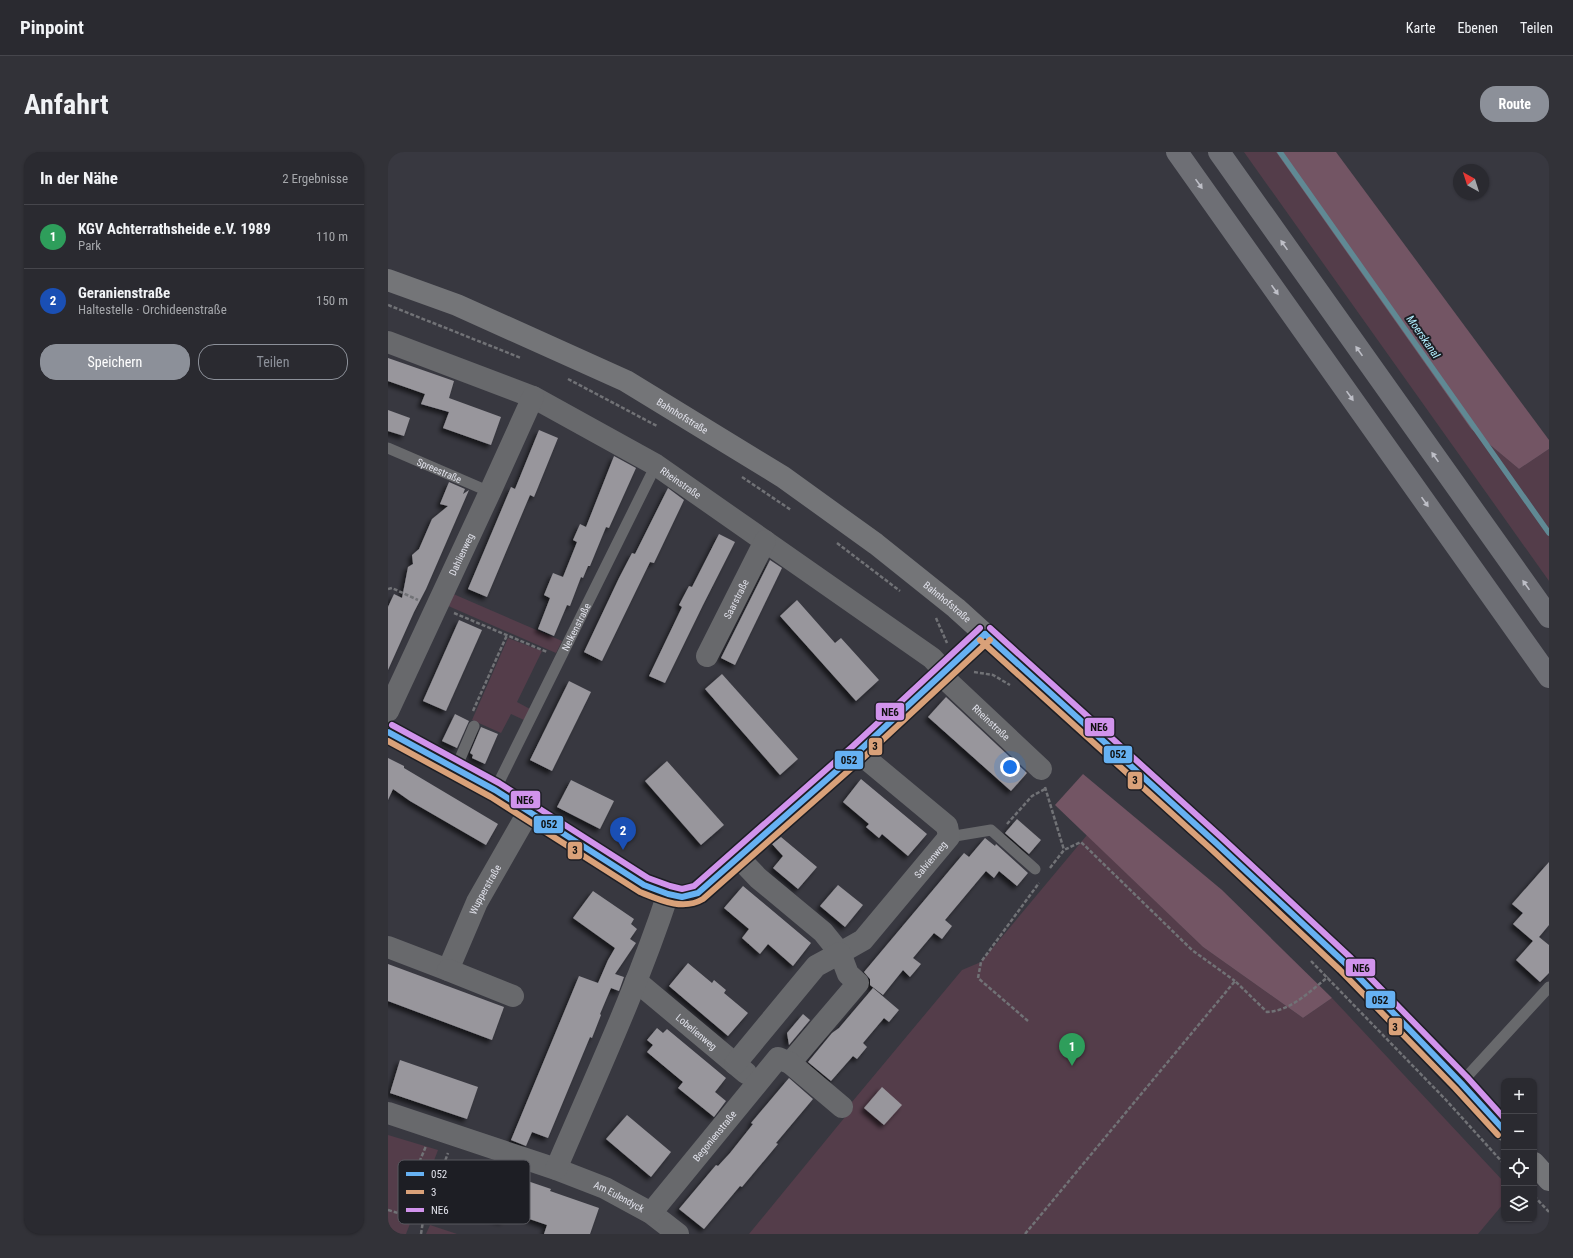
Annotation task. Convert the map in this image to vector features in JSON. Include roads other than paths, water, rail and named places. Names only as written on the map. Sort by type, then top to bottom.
[{"type":"highway","points":[[1177,152],[1549,677]]},
{"type":"highway","points":[[1219,152],[1549,617]]},
{"type":"main road","name":"Bahnhofstraße","points":[[388,280],[458,305],[626,381],[783,477],[876,544],[956,608],[1216,843],[1346,964],[1501,1127]]},
{"type":"main road","points":[[1537,1166],[1549,1180]]},
{"type":"street","name":"Rheinstraße","points":[[388,342],[533,397],[656,464],[932,658],[943,673],[1041,768]]},
{"type":"street","name":"Dahlienweg","points":[[388,711],[533,397]]},
{"type":"street","name":"Saarstraße","points":[[707,656],[765,541]]},
{"type":"street","points":[[388,732],[495,790],[644,885],[668,894],[682,897],[698,893],[858,752],[985,634]]},
{"type":"street","name":"Salvienweg","points":[[735,1064],[816,966],[863,940],[949,838],[947,826],[858,752]]},
{"type":"street","name":"Wupperstraße","points":[[448,970],[477,902],[529,811]]},
{"type":"street","points":[[738,857],[758,878],[824,932],[840,953],[848,974],[858,983],[784,1060]]},
{"type":"street","points":[[530,1160],[556,1169],[636,981],[668,894]]},
{"type":"street","points":[[388,947],[513,996]]},
{"type":"street","name":"Lobelienweg","points":[[636,981],[757,1083]]},
{"type":"street","points":[[756,1039],[842,1107]]},
{"type":"street","name":"Begonienstraße","points":[[651,1213],[757,1083],[784,1060]]},
{"type":"street","points":[[388,1113],[529,1160]]},
{"type":"street","name":"Am Eulendyck","points":[[556,1169],[605,1188],[651,1213],[678,1234]]},
{"type":"lane","name":"Spreestraße","points":[[388,448],[490,492]]},
{"type":"lane","name":"Nelkenstraße","points":[[495,790],[656,464]]},
{"type":"lane","points":[[456,768],[474,726]]},
{"type":"lane","points":[[949,838],[991,830],[1035,869]]},
{"type":"lane","points":[[1461,1083],[1549,987]]},
{"type":"waterway","name":"Moerskanal","points":[[1280,152],[1549,533]]},
{"type":"place","name":"Geranienstraße","points":[[623,850]]},
{"type":"place","name":"KGV Achterrathsheide e.V. 1989","points":[[1072,1066]]}]
